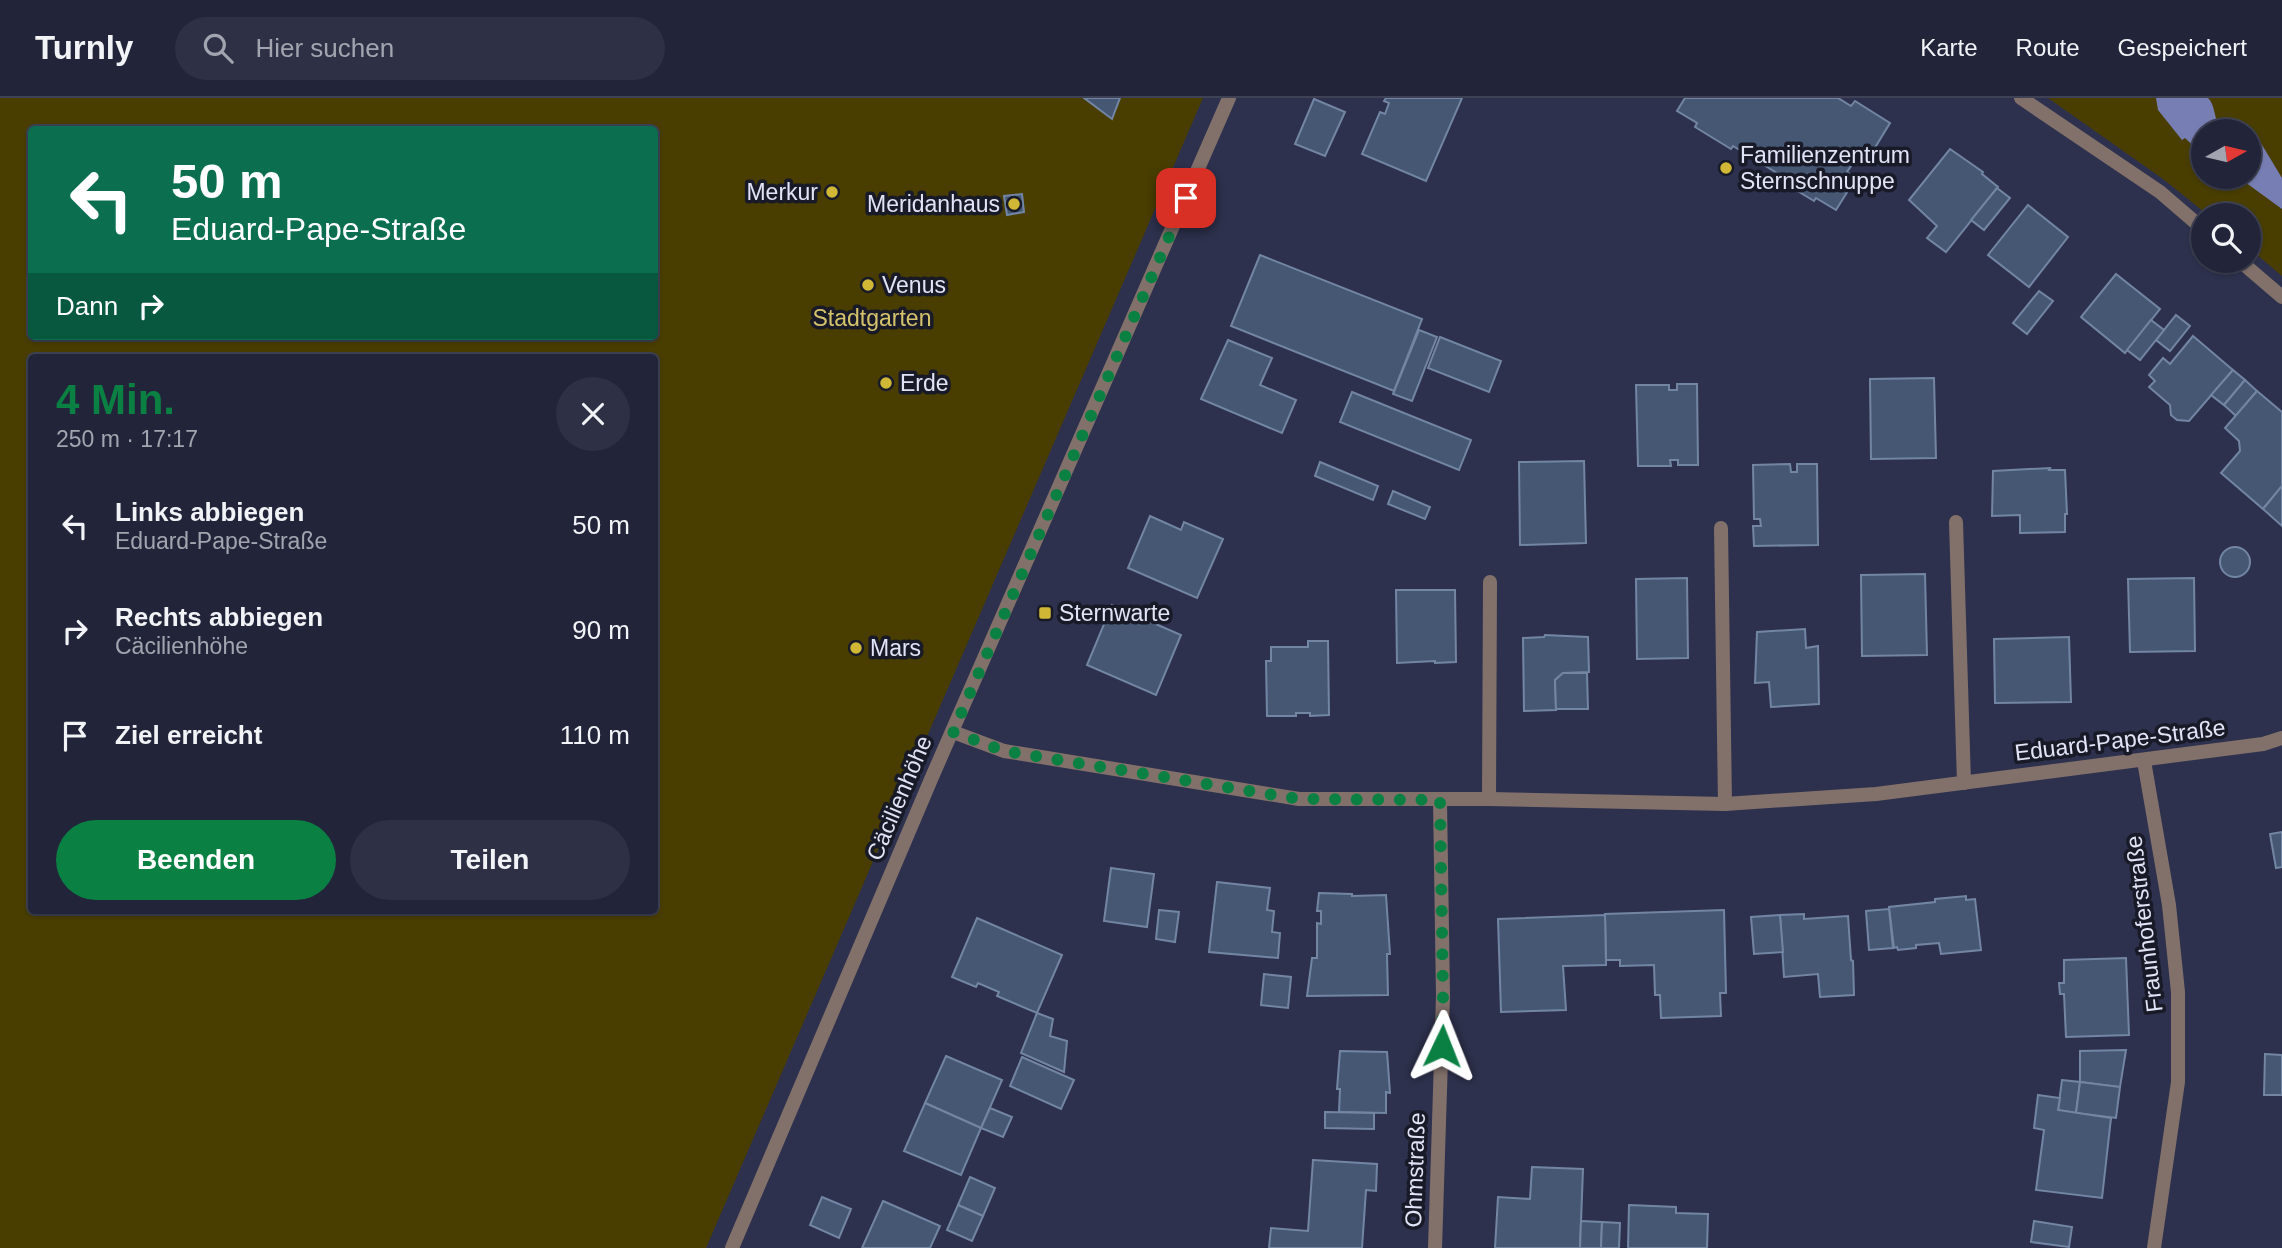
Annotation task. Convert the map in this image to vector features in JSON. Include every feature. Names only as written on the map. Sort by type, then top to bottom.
[{"type":"street","name":"Cäcilienhöhe","points":[[732,1248],[1229,98]]},
{"type":"street","points":[[2021,98],[2160,192],[2191,219]]},
{"type":"street","points":[[2254,273],[2282,297]]},
{"type":"street","points":[[1956,522],[1964,783]]},
{"type":"street","points":[[1721,528],[1725,804]]},
{"type":"street","points":[[1489,799],[1490,582]]},
{"type":"street","name":"Eduard-Pape-Straße","points":[[953,732],[1004,751],[1299,799],[1489,799],[1725,804],[1877,794],[2144,761],[2263,744],[2282,738]]},
{"type":"street","name":"Fraunhoferstraße","points":[[2144,761],[2169,905],[2178,992],[2178,1082],[2154,1248]]},
{"type":"street","name":"Ohmstraße","points":[[1435,1248],[1443,996],[1440,800]]},
{"type":"green space","name":"Stadtgarten","points":[[0,98],[1203,98],[706,1248],[0,1248]]},
{"type":"green space","points":[[2048,98],[2282,98],[2282,276],[2261,258],[2261,203],[2193,203]]},
{"type":"water","points":[[2156,98],[2208,98],[2217,119],[2191,119],[2191,144],[2185,138],[2182,140],[2158,110]]},
{"type":"water","points":[[2261,143],[2282,178],[2282,209],[2254,189],[2261,189]]},
{"type":"building","points":[[1084,98],[1120,98],[1112,119]]},
{"type":"building","points":[[1386,98],[1462,98],[1426,181],[1362,154],[1380,112],[1385,114],[1389,103],[1384,101]]},
{"type":"building","points":[[1685,98],[1838,98],[1851,106],[1855,101],[1890,123],[1868,159],[1860,153],[1847,172],[1856,178],[1836,210],[1816,198],[1814,201],[1778,179],[1780,175],[1733,146],[1731,149],[1695,127],[1697,123],[1677,111]]},
{"type":"building","points":[[1314,99],[1345,112],[1325,156],[1295,144]]},
{"type":"building","points":[[1950,149],[1983,172],[1982,174],[1998,187],[1946,252],[1927,238],[1937,226],[1909,200]]},
{"type":"building","points":[[1997,188],[2010,198],[1984,230],[1971,220]]},
{"type":"building","name":"Meridanhaus","points":[[1022,194],[1024,212],[1007,215],[1004,196]]},
{"type":"building","points":[[2028,205],[2068,237],[2029,287],[1988,255]]},
{"type":"building","points":[[1260,255],[1422,319],[1394,391],[1231,326]]},
{"type":"building","points":[[2116,274],[2160,309],[2125,353],[2081,317]]},
{"type":"building","points":[[2039,291],[2053,301],[2027,334],[2013,323]]},
{"type":"building","points":[[2176,315],[2190,326],[2170,351],[2156,340]]},
{"type":"building","points":[[2151,320],[2164,330],[2140,360],[2127,350]]},
{"type":"building","points":[[1419,330],[1437,337],[1412,401],[1393,394]]},
{"type":"building","points":[[2193,336],[2233,370],[2189,421],[2177,420],[2171,415],[2170,405],[2149,387],[2155,381],[2149,375],[2163,358],[2170,364]]},
{"type":"building","points":[[1440,337],[1501,361],[1489,392],[1428,368]]},
{"type":"building","points":[[1228,340],[1272,358],[1260,385],[1296,400],[1282,433],[1201,399]]},
{"type":"building","points":[[2233,370],[2245,380],[2224,405],[2211,395]]},
{"type":"building","points":[[1934,378],[1936,458],[1871,459],[1870,379]]},
{"type":"building","points":[[2245,380],[2257,391],[2236,416],[2224,405]]},
{"type":"building","points":[[1677,384],[1697,384],[1698,465],[1678,465],[1678,460],[1670,460],[1671,466],[1638,466],[1636,385],[1669,385],[1669,390],[1677,390]]},
{"type":"building","points":[[2257,391],[2282,412],[2282,486],[2263,509],[2221,473],[2240,451],[2239,441],[2225,428]]},
{"type":"building","points":[[1352,392],[1471,440],[1459,470],[1340,422]]},
{"type":"building","points":[[1584,461],[1586,543],[1520,545],[1519,462]]},
{"type":"building","points":[[1320,462],[1378,486],[1373,500],[1315,476]]},
{"type":"building","points":[[1790,464],[1791,472],[1797,472],[1797,464],[1817,464],[1818,545],[1754,546],[1753,526],[1761,526],[1760,519],[1754,519],[1753,465]]},
{"type":"building","points":[[2050,468],[2049,470],[2065,470],[2065,532],[2020,533],[2020,515],[1992,516],[1993,471]]},
{"type":"building","points":[[2282,486],[2282,526],[2263,509]]},
{"type":"building","points":[[1393,491],[1430,507],[1425,519],[1388,504]]},
{"type":"building","points":[[1150,516],[1181,530],[1184,522],[1223,539],[1197,598],[1128,568]]},
{"type":"building","points":[[2235,547],[2245,552],[2250,562],[2245,572],[2235,577],[2225,572],[2220,562],[2225,552]]},
{"type":"building","points":[[1925,574],[1927,655],[1862,656],[1861,575]]},
{"type":"building","points":[[1687,578],[1688,658],[1637,659],[1636,579]]},
{"type":"building","points":[[2194,578],[2195,651],[2130,652],[2128,579]]},
{"type":"building","points":[[1396,590],[1455,590],[1456,662],[1397,663]]},
{"type":"building","points":[[1112,605],[1181,635],[1156,695],[1087,665]]},
{"type":"building","points":[[1805,629],[1806,648],[1818,646],[1819,704],[1771,707],[1769,682],[1755,683],[1757,632]]},
{"type":"building","points":[[1545,635],[1588,637],[1589,672],[1563,673],[1555,680],[1556,710],[1524,711],[1523,638]]},
{"type":"building","points":[[2069,637],[2071,702],[1995,703],[1994,639]]},
{"type":"building","points":[[1308,641],[1328,641],[1329,715],[1310,716],[1310,713],[1296,713],[1296,716],[1267,716],[1266,661],[1271,661],[1271,647],[1308,647]]},
{"type":"building","points":[[1563,673],[1587,673],[1588,709],[1556,709],[1555,680]]},
{"type":"building","points":[[2282,832],[2282,867],[2276,868],[2270,834]]},
{"type":"building","points":[[1111,868],[1154,874],[1147,927],[1104,921]]},
{"type":"building","points":[[1217,882],[1270,888],[1267,910],[1274,911],[1272,932],[1280,933],[1278,958],[1209,952]]},
{"type":"building","points":[[1319,893],[1386,895],[1390,954],[1387,954],[1388,995],[1307,996],[1312,958],[1317,958],[1317,923],[1321,924],[1321,911],[1317,911]]},
{"type":"building","points":[[1966,896],[1966,900],[1975,899],[1981,950],[1941,954],[1939,943],[1898,950],[1897,947],[1894,948],[1889,907]]},
{"type":"building","points":[[1889,909],[1893,948],[1869,950],[1866,911]]},
{"type":"building","points":[[1159,910],[1179,912],[1175,942],[1156,939]]},
{"type":"building","points":[[1724,910],[1726,993],[1720,993],[1721,1016],[1661,1018],[1660,995],[1655,995],[1654,965],[1620,966],[1620,960],[1606,960],[1605,914]]},
{"type":"building","points":[[1804,914],[1804,919],[1848,916],[1854,995],[1820,997],[1818,974],[1784,977],[1780,915]]},
{"type":"building","points":[[1605,915],[1606,965],[1563,966],[1566,1010],[1501,1012],[1498,919]]},
{"type":"building","points":[[1780,915],[1783,952],[1754,954],[1751,917]]},
{"type":"building","points":[[977,918],[1062,955],[1037,1013],[997,996],[999,992],[978,983],[976,987],[952,977]]},
{"type":"building","points":[[2126,958],[2129,1035],[2066,1037],[2064,994],[2060,994],[2059,983],[2064,983],[2064,960]]},
{"type":"building","points":[[1264,974],[1291,977],[1288,1008],[1261,1005]]},
{"type":"building","points":[[1037,1013],[1053,1019],[1050,1036],[1067,1041],[1064,1072],[1021,1053]]},
{"type":"building","points":[[2126,1050],[2120,1087],[2080,1082],[2080,1051]]},
{"type":"building","points":[[1340,1051],[1387,1052],[1390,1093],[1386,1092],[1386,1113],[1339,1112],[1340,1089],[1337,1089]]},
{"type":"building","points":[[2265,1054],[2282,1055],[2282,1095],[2264,1095]]},
{"type":"building","points":[[946,1056],[1002,1080],[981,1128],[925,1103]]},
{"type":"building","points":[[1022,1057],[1074,1080],[1061,1109],[1010,1086]]},
{"type":"building","points":[[2062,1080],[2080,1082],[2076,1113],[2058,1110]]},
{"type":"building","points":[[2080,1082],[2120,1087],[2116,1118],[2076,1113]]},
{"type":"building","points":[[2038,1095],[2060,1098],[2058,1110],[2111,1118],[2102,1198],[2036,1190],[2044,1130],[2034,1128]]},
{"type":"building","points":[[925,1103],[981,1128],[961,1175],[904,1151]]},
{"type":"building","points":[[990,1108],[1012,1117],[1003,1137],[981,1128]]},
{"type":"building","points":[[1325,1112],[1374,1113],[1374,1129],[1325,1128]]},
{"type":"building","points":[[1313,1160],[1377,1164],[1376,1191],[1366,1190],[1362,1248],[1269,1248],[1271,1228],[1308,1231]]},
{"type":"building","points":[[1532,1167],[1583,1169],[1580,1248],[1495,1248],[1498,1197],[1530,1199]]},
{"type":"building","points":[[970,1177],[995,1188],[983,1216],[958,1205]]},
{"type":"building","points":[[822,1197],[851,1209],[839,1238],[810,1225]]},
{"type":"building","points":[[883,1201],[940,1226],[930,1248],[862,1248]]},
{"type":"building","points":[[958,1205],[983,1216],[972,1241],[947,1230]]},
{"type":"building","points":[[1629,1205],[1676,1207],[1676,1213],[1708,1214],[1707,1248],[1628,1248]]},
{"type":"building","points":[[1581,1221],[1602,1222],[1601,1248],[1580,1248]]},
{"type":"building","points":[[2034,1221],[2072,1227],[2069,1247],[2031,1242]]},
{"type":"building","points":[[1602,1222],[1620,1223],[1619,1248],[1601,1248]]},
{"type":"place","name":"Familienzentrum Sternschnuppe","points":[[1726,168]]},
{"type":"place","name":"Merkur","points":[[832,192]]},
{"type":"place","name":"Meridanhaus","points":[[1014,204]]},
{"type":"place","name":"Venus","points":[[868,285]]},
{"type":"place","name":"Erde","points":[[886,383]]},
{"type":"place","name":"Sternwarte","points":[[1045,613]]},
{"type":"place","name":"Mars","points":[[856,648]]},
{"type":"route","points":[[1186,198],[953,732],[1004,751],[1299,799],[1440,800],[1442,1046]]}]
